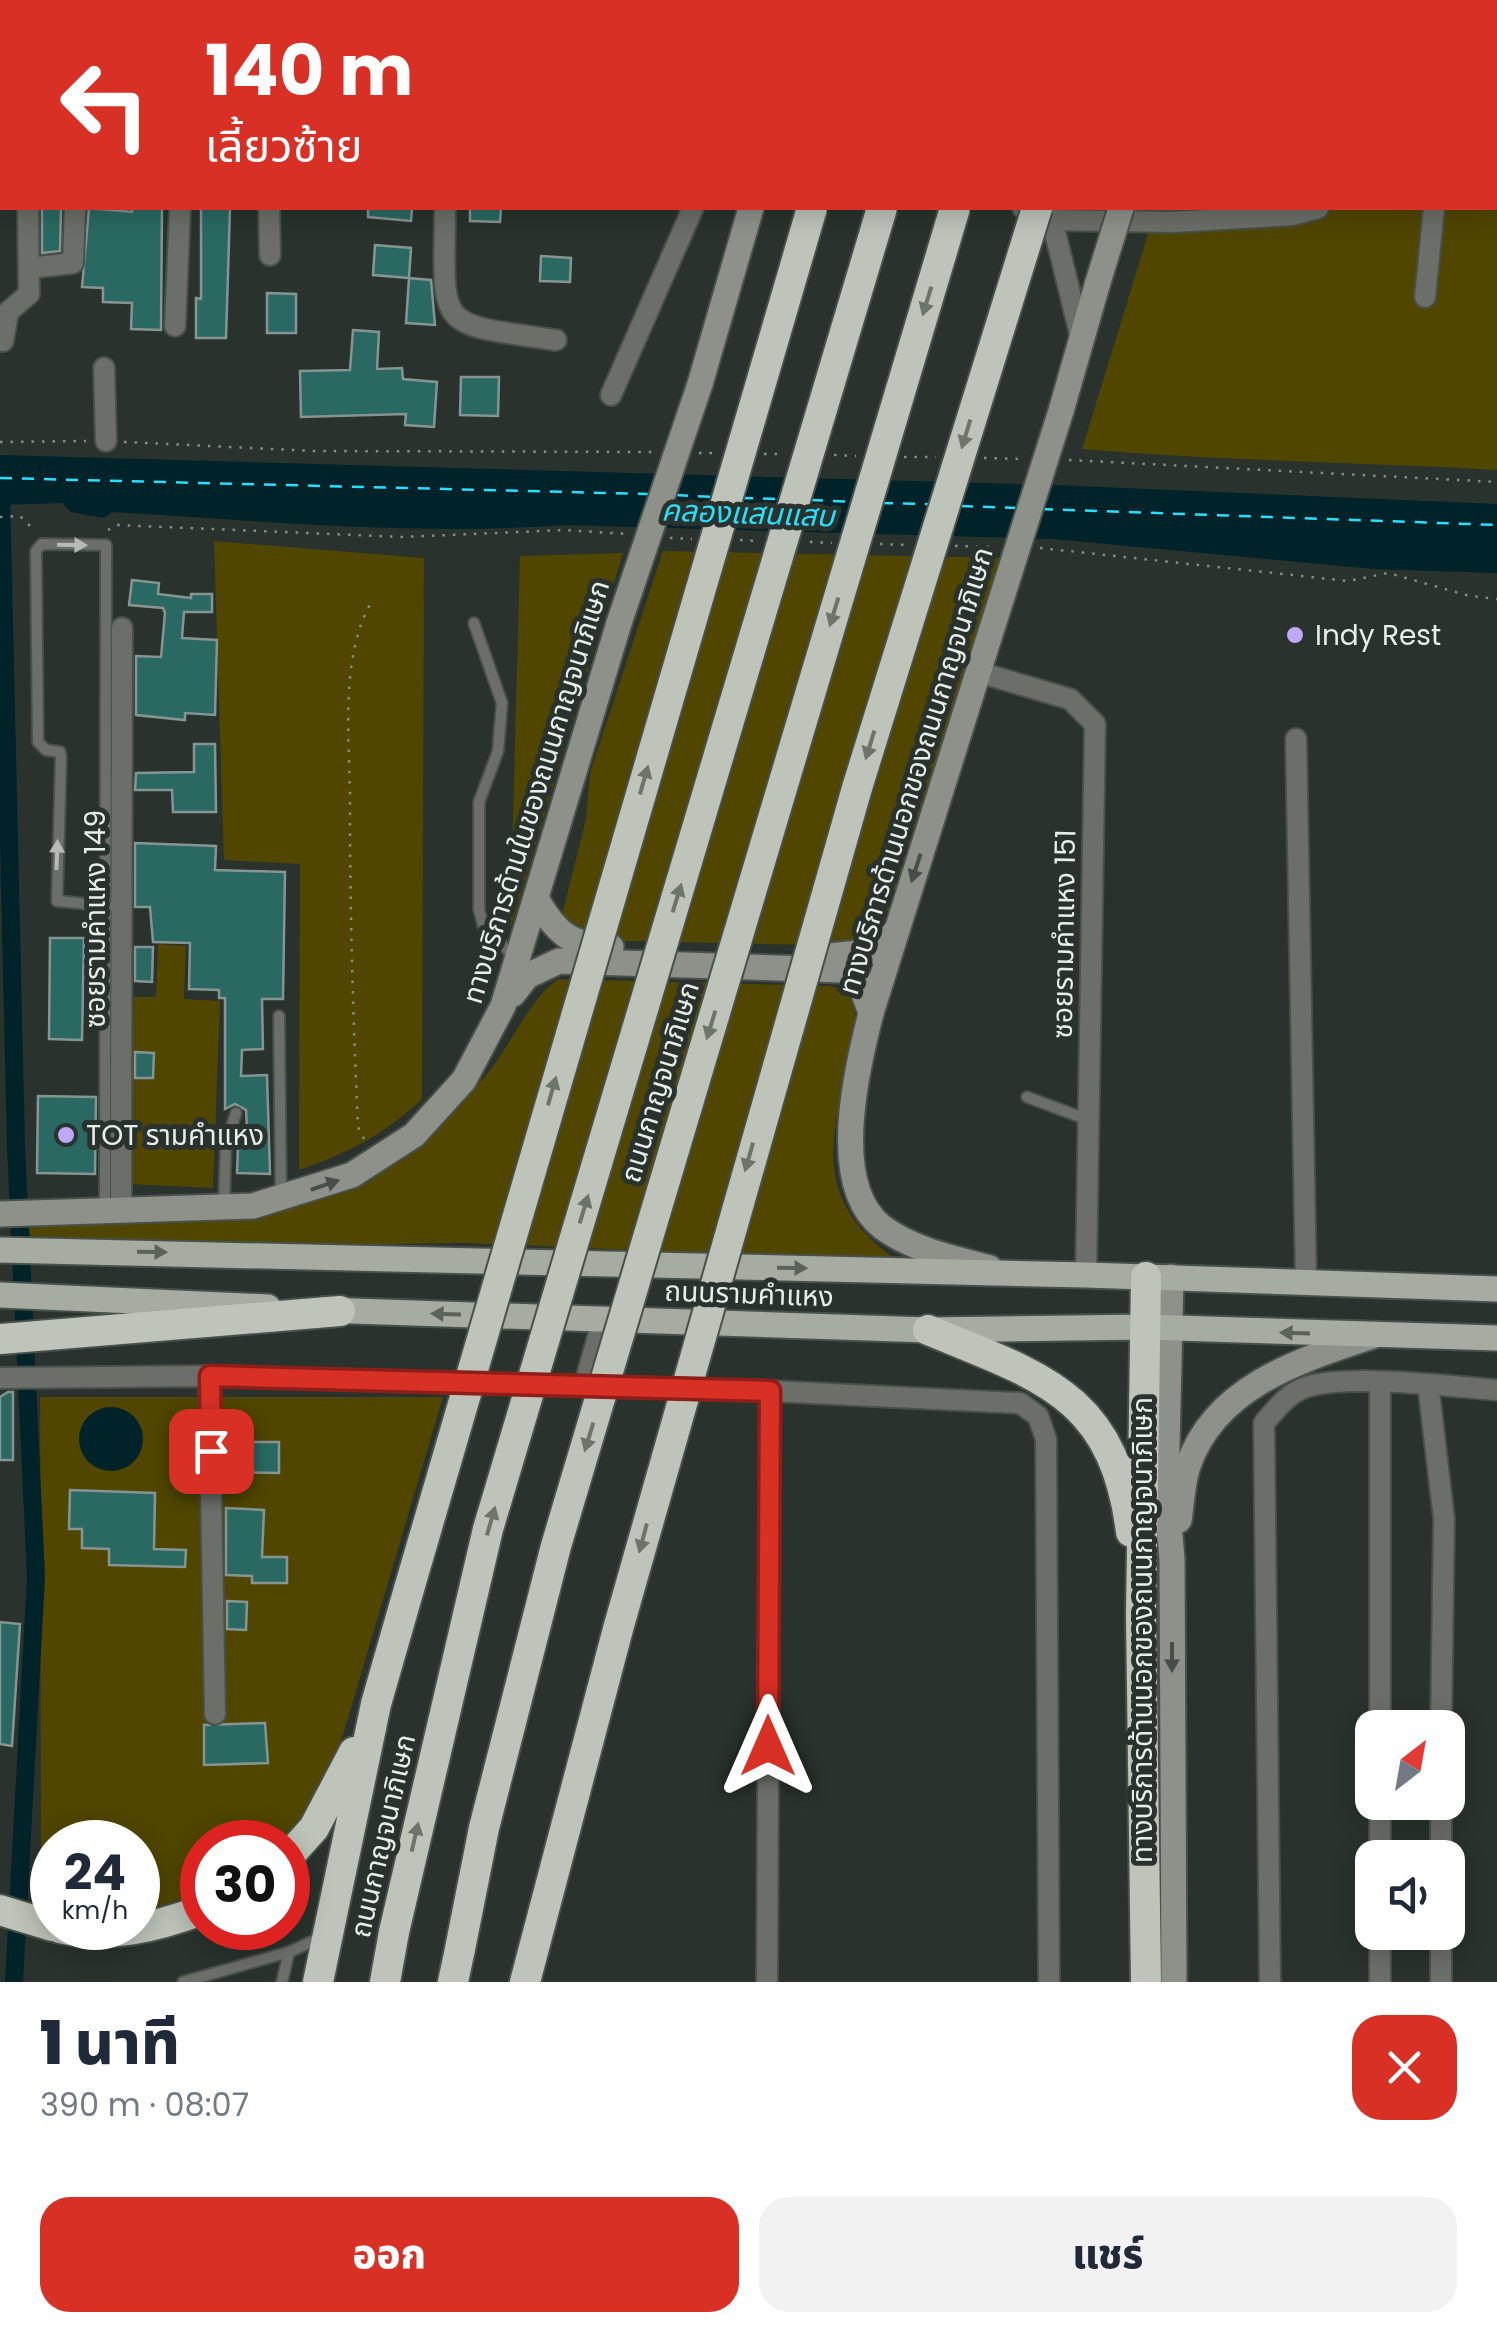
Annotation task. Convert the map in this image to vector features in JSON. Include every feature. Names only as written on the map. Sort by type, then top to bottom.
[{"type":"highway","points":[[318,1982],[376,1704],[811,210]]},
{"type":"highway","name":"ถนนกาญจนาภิเษก","points":[[385,1982],[488,1529],[881,210]]},
{"type":"highway","name":"ถนนกาญจนาภิเษก","points":[[453,1982],[484,1828],[556,1546],[953,210]]},
{"type":"highway","points":[[525,1982],[618,1629],[856,788],[1044,214]]},
{"type":"highway","points":[[1146,1982],[1141,1615],[1158,1277]]},
{"type":"highway","points":[[0,1340],[340,1311]]},
{"type":"highway","points":[[928,1330],[1042,1379],[1071,1399],[1094,1425],[1120,1473],[1141,1615]]},
{"type":"highway","points":[[310,1832],[336,1791],[376,1704]]},
{"type":"highway","points":[[0,1910],[30,1918]]},
{"type":"main road","name":"ทางบริการด้านในของถนนกาญจนาภิเษก","points":[[0,1214],[224,1208],[281,1199],[352,1175],[376,1160],[414,1135],[464,1080],[503,1006],[518,961],[620,623],[700,384],[750,210]]},
{"type":"main road","name":"ทางบริการด้านนอกของถนนกาญจนาภิเษก","points":[[1004,1273],[903,1239],[879,1224],[856,1188],[850,1153],[859,1060],[894,934],[1061,411],[1119,210]]},
{"type":"main road","points":[[537,900],[552,926],[580,945],[844,958],[868,952],[894,934]]},
{"type":"main road","points":[[503,1006],[527,976],[559,961],[842,970],[858,977],[871,1013]]},
{"type":"main road","name":"ถนนรามคำแหง","points":[[0,1250],[1086,1275],[1497,1289]]},
{"type":"main road","name":"ถนนรามคำแหง","points":[[0,1295],[55,1294],[340,1311],[928,1330],[1158,1328],[1497,1338]]},
{"type":"main road","name":"ทางบริการด้านนอกของถนนกาญจนาภิเษก","points":[[1158,1328],[1172,1560],[1174,1982]]},
{"type":"main road","points":[[1172,1560],[1187,1467],[1214,1421],[1253,1385],[1278,1370],[1374,1336]]},
{"type":"street","points":[[3,342],[8,312],[29,294],[28,210]]},
{"type":"street","points":[[29,268],[73,263],[75,210]]},
{"type":"street","points":[[174,326],[180,210]]},
{"type":"street","points":[[269,210],[270,256]]},
{"type":"street","points":[[445,210],[444,295],[460,322],[476,329],[556,340]]},
{"type":"street","points":[[611,395],[692,210]]},
{"type":"street","points":[[1081,338],[1044,214],[1174,222],[1292,215],[1311,210]]},
{"type":"street","points":[[1425,298],[1434,210]]},
{"type":"street","points":[[104,368],[106,441]]},
{"type":"street","name":"ซอยรามคำแหง 149","points":[[113,1209],[122,628]]},
{"type":"street","name":"ซอยรามคำแหง 151","points":[[978,672],[1070,699],[1095,724],[1086,1119],[1090,1215],[1086,1275]]},
{"type":"street","points":[[1296,739],[1306,1281]]},
{"type":"street","points":[[584,1386],[603,1319]]},
{"type":"street","points":[[210,1376],[215,1714]]},
{"type":"street","points":[[0,1378],[210,1376],[770,1391],[1020,1403],[1038,1416],[1046,1439],[1049,1982]]},
{"type":"street","points":[[1380,1382],[1380,1710]]},
{"type":"street","points":[[1270,1982],[1264,1423],[1284,1400],[1306,1387],[1380,1382],[1497,1390]]},
{"type":"street","points":[[1428,1384],[1444,1519],[1441,1710]]},
{"type":"street","points":[[766,1982],[770,1391]]},
{"type":"street","points":[[1380,1950],[1380,1982]]},
{"type":"street","points":[[1441,1950],[1441,1982]]},
{"type":"lane","points":[[108,906],[57,901],[61,757],[60,752],[46,750],[38,742],[36,551],[42,544],[106,545],[113,1209]]},
{"type":"lane","points":[[474,623],[502,704],[503,730],[479,802],[479,910],[484,928],[518,961]]},
{"type":"lane","points":[[279,1016],[281,1199]]},
{"type":"lane","points":[[1026,1097],[1086,1119]]},
{"type":"lane","points":[[224,1208],[226,1143],[236,1113]]},
{"type":"lane","points":[[183,1982],[289,1952],[328,1934]]},
{"type":"lane","points":[[282,1982],[289,1952]]},
{"type":"path","points":[[0,517],[20,516],[37,532]]},
{"type":"path","points":[[92,531],[110,530],[118,525],[402,536],[564,530],[633,535]]},
{"type":"path","points":[[668,537],[704,539]]},
{"type":"path","points":[[724,540],[762,541]]},
{"type":"path","points":[[801,542],[840,543]]},
{"type":"path","points":[[878,544],[917,545]]},
{"type":"path","points":[[956,546],[1008,548]]},
{"type":"path","points":[[1025,548],[1348,581],[1388,573],[1470,596],[1497,599]]},
{"type":"path","points":[[372,601],[360,622],[350,701],[350,934],[358,1127],[376,1160]]},
{"type":"shaded area","points":[[1155,210],[1497,210],[1497,470],[1082,449]]},
{"type":"shaded area","points":[[214,541],[424,558],[422,1099],[365,1142],[299,1170],[300,864],[224,860]]},
{"type":"shaded area","points":[[663,551],[1008,558],[886,930],[859,946],[583,940],[562,915],[586,819],[590,773]]},
{"type":"shaded area","points":[[623,553],[510,930],[520,556]]},
{"type":"shaded area","points":[[158,944],[186,946],[184,999],[220,1001],[213,1188],[127,1184],[134,997],[156,997]]},
{"type":"shaded area","points":[[558,979],[831,986],[851,995],[855,1032],[835,1128],[835,1176],[854,1220],[898,1261],[466,1243],[240,1246],[31,1239],[28,1223],[207,1220],[295,1206],[337,1191],[391,1163],[441,1120],[487,1075],[535,1002]]},
{"type":"shaded area","points":[[40,1397],[443,1397],[329,1782],[301,1820],[180,1820],[180,1903],[160,1908],[160,1820],[41,1820]]},
{"type":"water","name":"คลองแสนแสบ","points":[[0,455],[1054,485],[1497,504],[1497,573],[1373,569],[1052,539],[567,525],[396,528],[112,512],[104,518],[71,512],[62,503],[0,505]]},
{"type":"water","points":[[111,1407],[133,1417],[143,1439],[133,1461],[111,1471],[89,1461],[79,1439],[89,1417]]},
{"type":"building","points":[[42,210],[61,210],[60,251],[42,253]]},
{"type":"building","points":[[89,210],[162,210],[161,330],[131,329],[132,303],[103,302],[103,288],[82,287]]},
{"type":"building","points":[[201,210],[230,210],[226,338],[196,338],[196,298],[201,299]]},
{"type":"building","points":[[368,210],[412,210],[411,221],[368,217]]},
{"type":"building","points":[[470,210],[501,210],[500,222],[470,221]]},
{"type":"building","points":[[375,245],[411,248],[409,278],[373,275]]},
{"type":"building","points":[[541,256],[571,258],[570,282],[540,281]]},
{"type":"building","points":[[409,278],[431,280],[435,325],[406,323]]},
{"type":"building","points":[[267,293],[296,294],[296,333],[267,333]]},
{"type":"building","points":[[353,330],[379,332],[377,369],[402,368],[403,379],[437,382],[434,427],[405,425],[406,414],[301,417],[300,371],[350,370]]},
{"type":"building","points":[[461,377],[499,377],[498,416],[460,415]]},
{"type":"building","points":[[132,580],[159,583],[158,594],[191,598],[191,594],[212,594],[212,612],[184,612],[182,638],[217,640],[215,715],[185,713],[185,720],[136,715],[136,656],[161,657],[165,613],[163,608],[129,605]]},
{"type":"building","points":[[194,744],[215,744],[216,812],[173,812],[172,790],[135,790],[136,773],[194,772]]},
{"type":"building","points":[[135,843],[216,846],[215,870],[285,872],[283,999],[262,999],[263,1049],[242,1050],[241,1076],[267,1075],[270,1174],[237,1173],[238,1146],[248,1147],[246,1110],[235,1104],[225,1109],[225,998],[219,998],[219,990],[189,989],[190,943],[153,942],[150,907],[135,907]]},
{"type":"building","points":[[50,938],[84,938],[82,1040],[49,1039]]},
{"type":"building","points":[[135,947],[153,947],[152,982],[135,981]]},
{"type":"building","points":[[135,1052],[154,1053],[153,1078],[135,1078]]},
{"type":"building","name":"TOT รามคำแหง","points":[[38,1096],[96,1097],[95,1174],[37,1173]]},
{"type":"building","points":[[13,1392],[13,1460],[0,1460],[0,1397]]},
{"type":"building","points":[[225,1442],[279,1442],[279,1473],[225,1472]]},
{"type":"building","points":[[70,1490],[155,1493],[154,1549],[186,1550],[185,1567],[109,1565],[109,1549],[82,1548],[82,1529],[69,1529]]},
{"type":"building","points":[[226,1508],[264,1510],[262,1557],[287,1557],[287,1583],[252,1583],[252,1576],[226,1575]]},
{"type":"building","points":[[227,1601],[247,1602],[246,1630],[227,1629]]},
{"type":"building","points":[[0,1622],[20,1624],[12,1746],[0,1744]]},
{"type":"building","points":[[265,1723],[268,1763],[204,1765],[204,1725]]},
{"type":"waterway","points":[[1,493],[16,1147],[36,1577],[14,1982]]},
{"type":"ferry route","points":[[0,478],[648,494]]},
{"type":"ferry route","points":[[676,495],[713,497]]},
{"type":"ferry route","points":[[741,498],[778,499]]},
{"type":"ferry route","points":[[811,500],[853,502]]},
{"type":"ferry route","points":[[881,503],[928,504]]},
{"type":"ferry route","points":[[961,506],[1018,508]]},
{"type":"ferry route","points":[[1041,509],[1497,525]]},
{"type":"place","name":"Indy Rest","points":[[1295,635]]},
{"type":"place","name":"TOT รามคำแหง","points":[[66,1135]]},
{"type":"route","points":[[211,1451],[210,1376],[770,1391],[768,1746]]}]
